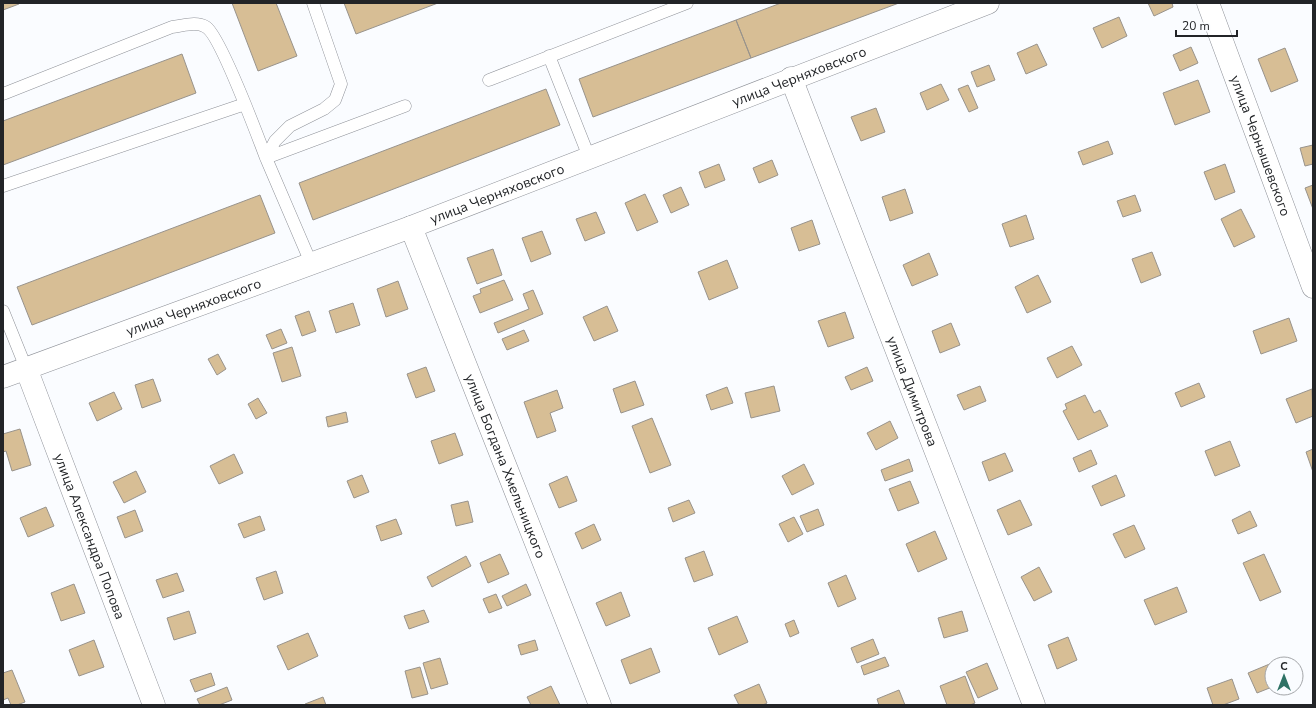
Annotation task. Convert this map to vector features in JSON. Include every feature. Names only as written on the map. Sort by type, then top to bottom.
[{"type":"street","name":"улица Черняховского","points":[[3,377],[411,227],[791,78],[988,3]]},
{"type":"street","name":"улица Чернышевского","points":[[1208,3],[1313,287]]},
{"type":"street","name":"улица Димитрова","points":[[791,78],[1034,705]]},
{"type":"street","name":"улица Богдана Хмельницкого","points":[[411,227],[600,705]]},
{"type":"street","name":"улица Александра Попова","points":[[26,368],[154,705]]},
{"type":"lane","points":[[266,158],[275,141],[290,126],[324,109],[336,100],[341,84],[313,3]]},
{"type":"lane","points":[[489,80],[686,3]]},
{"type":"lane","points":[[3,94],[172,27],[196,24],[206,27],[214,34],[245,104],[266,158],[311,263]]},
{"type":"lane","points":[[549,56],[589,157]]},
{"type":"lane","points":[[3,186],[245,104]]},
{"type":"lane","points":[[266,158],[405,106]]},
{"type":"lane","points":[[3,311],[26,368]]},
{"type":"building","points":[[3,3],[18,3],[19,4],[3,10]]},
{"type":"building","points":[[232,3],[276,3],[297,56],[258,71]]},
{"type":"building","points":[[344,3],[438,3],[356,34]]},
{"type":"building","points":[[781,3],[899,3],[751,58],[736,20]]},
{"type":"building","points":[[1148,3],[1172,3],[1173,7],[1154,16]]},
{"type":"building","points":[[1119,17],[1127,36],[1102,48],[1093,28]]},
{"type":"building","points":[[736,20],[751,58],[593,117],[579,79]]},
{"type":"building","points":[[1037,44],[1047,65],[1026,74],[1017,53]]},
{"type":"building","points":[[1191,47],[1198,63],[1180,71],[1173,55]]},
{"type":"building","points":[[1285,48],[1298,81],[1271,92],[1258,59]]},
{"type":"building","points":[[182,54],[196,93],[3,165],[3,121]]},
{"type":"building","points":[[989,65],[995,80],[977,87],[971,72]]},
{"type":"building","points":[[1198,80],[1210,112],[1175,125],[1163,93]]},
{"type":"building","points":[[941,84],[949,100],[927,110],[920,93]]},
{"type":"building","points":[[968,85],[978,108],[969,112],[958,89]]},
{"type":"building","points":[[546,89],[560,125],[313,220],[299,183]]},
{"type":"building","points":[[876,108],[885,132],[861,141],[851,117]]},
{"type":"building","points":[[1108,141],[1113,154],[1083,165],[1078,152]]},
{"type":"building","points":[[1313,145],[1313,164],[1305,166],[1300,148]]},
{"type":"building","points":[[772,160],[778,175],[759,183],[753,168]]},
{"type":"building","points":[[719,164],[725,180],[705,188],[699,172]]},
{"type":"building","points":[[1225,164],[1235,192],[1215,200],[1204,172]]},
{"type":"building","points":[[1313,185],[1313,209],[1305,188]]},
{"type":"building","points":[[681,187],[689,205],[671,213],[663,195]]},
{"type":"building","points":[[905,189],[913,213],[890,221],[882,197]]},
{"type":"building","points":[[645,194],[658,222],[637,231],[625,203]]},
{"type":"building","points":[[260,195],[275,233],[32,325],[17,287]]},
{"type":"building","points":[[1135,195],[1141,211],[1123,217],[1117,201]]},
{"type":"building","points":[[1241,209],[1255,237],[1234,247],[1221,219]]},
{"type":"building","points":[[596,212],[605,233],[585,241],[576,219]]},
{"type":"building","points":[[1026,215],[1034,239],[1010,247],[1002,224]]},
{"type":"building","points":[[812,220],[820,244],[799,251],[791,228]]},
{"type":"building","points":[[542,231],[551,254],[531,262],[522,238]]},
{"type":"building","points":[[493,249],[502,275],[477,284],[467,258]]},
{"type":"building","points":[[1152,252],[1161,275],[1141,283],[1132,259]]},
{"type":"building","points":[[929,253],[938,275],[912,286],[903,265]]},
{"type":"building","points":[[727,260],[738,288],[709,300],[698,272]]},
{"type":"building","points":[[1038,275],[1051,302],[1027,313],[1015,287]]},
{"type":"building","points":[[504,280],[513,300],[480,313],[473,296],[481,293],[480,289]]},
{"type":"building","points":[[398,281],[408,309],[386,317],[377,289]]},
{"type":"building","points":[[533,290],[543,314],[498,333],[494,323],[529,309],[523,294]]},
{"type":"building","points":[[353,303],[360,325],[336,333],[329,311]]},
{"type":"building","points":[[607,306],[618,331],[594,341],[583,317]]},
{"type":"building","points":[[309,311],[316,331],[302,336],[295,316]]},
{"type":"building","points":[[845,312],[854,338],[828,347],[818,321]]},
{"type":"building","points":[[1289,318],[1297,341],[1261,354],[1253,331]]},
{"type":"building","points":[[951,323],[960,345],[940,353],[932,331]]},
{"type":"building","points":[[281,329],[287,343],[272,349],[266,335]]},
{"type":"building","points":[[524,330],[529,341],[507,350],[502,339]]},
{"type":"building","points":[[1072,346],[1082,365],[1057,378],[1047,358]]},
{"type":"building","points":[[292,347],[301,376],[282,382],[273,353]]},
{"type":"building","points":[[218,354],[226,369],[217,375],[208,359]]},
{"type":"building","points":[[426,367],[435,391],[416,398],[407,374]]},
{"type":"building","points":[[867,367],[873,381],[851,390],[845,377]]},
{"type":"building","points":[[153,379],[161,401],[142,408],[135,385]]},
{"type":"building","points":[[635,381],[644,405],[621,413],[613,389]]},
{"type":"building","points":[[1199,383],[1205,397],[1181,407],[1175,393]]},
{"type":"building","points":[[774,386],[780,411],[751,418],[745,393]]},
{"type":"building","points":[[980,386],[986,401],[964,410],[957,395]]},
{"type":"building","points":[[727,387],[733,403],[711,410],[706,395]]},
{"type":"building","points":[[1312,389],[1313,416],[1296,423],[1286,399]]},
{"type":"building","points":[[557,390],[563,408],[550,413],[556,431],[537,438],[524,402]]},
{"type":"building","points":[[114,392],[122,409],[97,421],[89,403]]},
{"type":"building","points":[[1085,395],[1094,413],[1100,410],[1108,426],[1078,440],[1063,411],[1067,409],[1065,404]]},
{"type":"building","points":[[258,398],[267,413],[256,419],[248,404]]},
{"type":"building","points":[[346,412],[348,422],[328,427],[326,417]]},
{"type":"building","points":[[652,418],[671,465],[650,473],[632,426]]},
{"type":"building","points":[[890,421],[898,438],[876,450],[867,433]]},
{"type":"building","points":[[20,429],[31,465],[12,471],[6,451],[3,452],[3,434]]},
{"type":"building","points":[[455,433],[463,455],[439,464],[431,441]]},
{"type":"building","points":[[1230,441],[1240,466],[1215,476],[1205,451]]},
{"type":"building","points":[[1313,449],[1313,472],[1306,452]]},
{"type":"building","points":[[1091,450],[1097,464],[1079,472],[1073,458]]},
{"type":"building","points":[[1005,453],[1013,471],[989,481],[982,462]]},
{"type":"building","points":[[234,454],[243,473],[219,484],[210,466]]},
{"type":"building","points":[[909,459],[913,471],[885,481],[881,470]]},
{"type":"building","points":[[804,464],[814,484],[792,495],[782,476]]},
{"type":"building","points":[[136,471],[146,492],[124,503],[113,482]]},
{"type":"building","points":[[362,475],[369,492],[354,498],[347,481]]},
{"type":"building","points":[[1116,475],[1125,496],[1101,506],[1092,486]]},
{"type":"building","points":[[567,476],[577,501],[559,508],[549,484]]},
{"type":"building","points":[[910,481],[919,503],[898,511],[889,489]]},
{"type":"building","points":[[689,500],[695,513],[673,522],[668,508]]},
{"type":"building","points":[[1020,500],[1032,525],[1008,535],[997,510]]},
{"type":"building","points":[[468,501],[473,522],[456,526],[451,505]]},
{"type":"building","points":[[46,507],[54,526],[28,537],[20,518]]},
{"type":"building","points":[[818,509],[824,525],[807,532],[800,516]]},
{"type":"building","points":[[135,510],[143,531],[125,538],[117,517]]},
{"type":"building","points":[[1250,511],[1257,526],[1238,534],[1232,520]]},
{"type":"building","points":[[260,516],[265,530],[244,538],[238,524]]},
{"type":"building","points":[[794,517],[803,534],[788,542],[779,524]]},
{"type":"building","points":[[396,519],[402,534],[381,541],[376,526]]},
{"type":"building","points":[[594,524],[601,540],[582,549],[575,533]]},
{"type":"building","points":[[1134,525],[1145,549],[1125,558],[1113,534]]},
{"type":"building","points":[[935,531],[947,559],[918,572],[906,544]]},
{"type":"building","points":[[704,551],[713,575],[694,582],[685,558]]},
{"type":"building","points":[[500,554],[509,574],[488,583],[480,563]]},
{"type":"building","points":[[1264,554],[1281,592],[1260,601],[1243,563]]},
{"type":"building","points":[[466,556],[471,566],[432,587],[427,577]]},
{"type":"building","points":[[1039,567],[1052,592],[1034,601],[1021,577]]},
{"type":"building","points":[[276,571],[283,593],[264,600],[256,578]]},
{"type":"building","points":[[177,573],[184,591],[163,598],[156,580]]},
{"type":"building","points":[[846,575],[856,599],[838,607],[828,583]]},
{"type":"building","points":[[74,584],[85,613],[61,621],[51,593]]},
{"type":"building","points":[[526,584],[531,595],[507,606],[502,596]]},
{"type":"building","points":[[1177,587],[1187,612],[1155,625],[1144,600]]},
{"type":"building","points":[[621,592],[630,616],[606,626],[596,603]]},
{"type":"building","points":[[496,594],[502,608],[489,613],[483,599]]},
{"type":"building","points":[[424,610],[429,622],[409,629],[404,616]]},
{"type":"building","points":[[189,611],[196,633],[174,640],[167,618]]},
{"type":"building","points":[[962,611],[968,631],[944,638],[938,618]]},
{"type":"building","points":[[737,616],[748,642],[719,655],[708,628]]},
{"type":"building","points":[[794,620],[799,633],[790,637],[785,624]]},
{"type":"building","points":[[308,633],[318,656],[288,670],[277,646]]},
{"type":"building","points":[[1068,637],[1077,660],[1057,669],[1048,645]]},
{"type":"building","points":[[873,639],[879,654],[857,663],[851,648]]},
{"type":"building","points":[[94,640],[104,667],[79,676],[69,650]]},
{"type":"building","points":[[535,640],[538,650],[521,655],[518,645]]},
{"type":"building","points":[[651,648],[660,672],[630,684],[621,660]]},
{"type":"building","points":[[885,657],[889,666],[864,675],[861,666]]},
{"type":"building","points":[[440,658],[448,684],[431,689],[423,663]]},
{"type":"building","points":[[987,663],[998,689],[978,698],[966,672]]},
{"type":"building","points":[[1264,666],[1264,690],[1257,693],[1248,673]]},
{"type":"building","points":[[420,667],[428,694],[412,698],[405,671]]},
{"type":"building","points":[[12,670],[25,702],[17,705],[11,705],[8,698],[3,700],[3,673]]},
{"type":"building","points":[[211,673],[215,685],[195,692],[190,680]]},
{"type":"building","points":[[965,676],[975,703],[970,705],[947,705],[940,686]]},
{"type":"building","points":[[1232,679],[1239,699],[1223,705],[1213,705],[1207,688]]},
{"type":"building","points":[[759,684],[767,703],[763,705],[739,705],[734,695]]},
{"type":"building","points":[[551,686],[560,705],[531,705],[527,697]]},
{"type":"building","points":[[227,687],[232,700],[219,705],[200,705],[197,699]]},
{"type":"building","points":[[899,690],[905,705],[879,705],[877,699]]},
{"type":"building","points":[[323,697],[326,705],[305,705],[305,704]]}]
